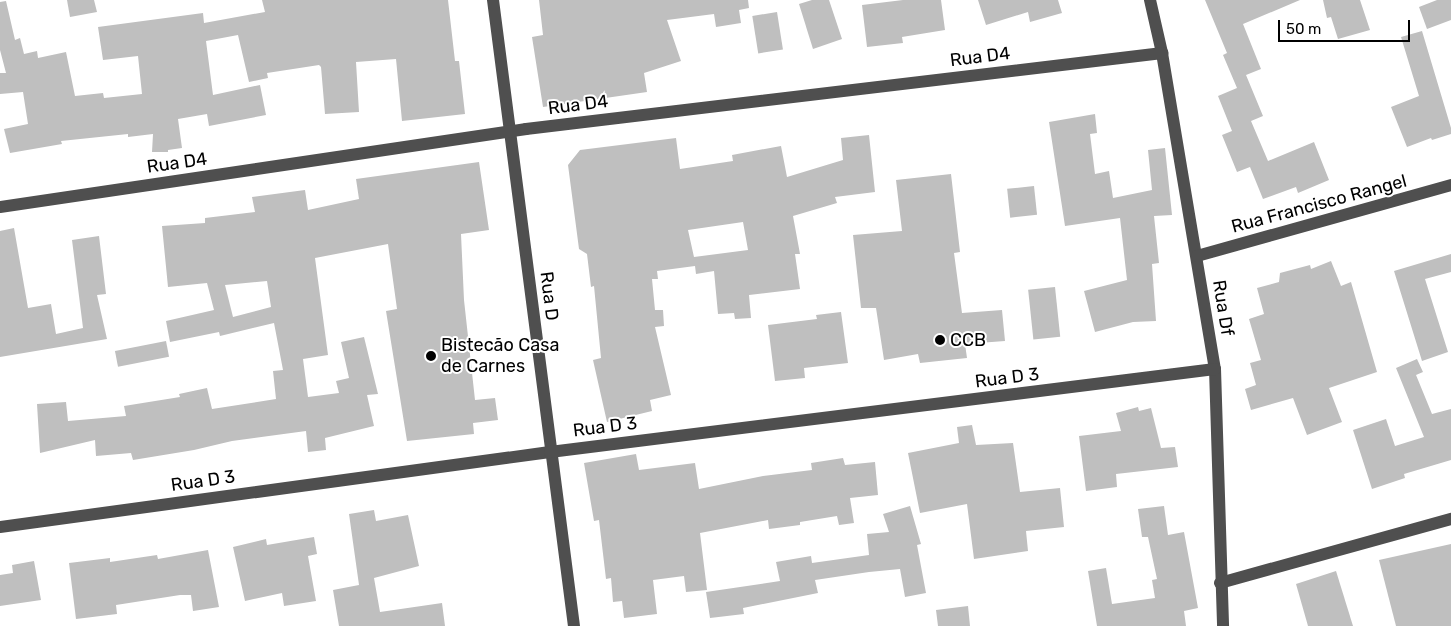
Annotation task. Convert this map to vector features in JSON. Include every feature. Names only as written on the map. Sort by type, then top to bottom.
[{"type":"street","name":"Rua D","points":[[493,0],[574,626]]},
{"type":"street","name":"Rua Df","points":[[1150,0],[1162,53],[1215,370],[1220,582],[1223,626]]},
{"type":"street","name":"Rua D4","points":[[0,207],[511,132],[1162,53]]},
{"type":"street","name":"Rua Francisco Rangel","points":[[1197,256],[1451,185]]},
{"type":"street","name":"Rua D 3","points":[[0,527],[550,452],[1215,370]]},
{"type":"street","points":[[1220,582],[1451,519]]},
{"type":"building","points":[[67,0],[94,0],[97,12],[70,17]]},
{"type":"building","points":[[262,0],[448,0],[455,61],[459,61],[465,114],[402,121],[396,59],[356,62],[359,112],[325,114],[321,67],[319,65],[267,73],[268,78],[249,82],[238,35],[206,41],[213,95],[260,85],[266,115],[209,126],[207,114],[178,119],[182,148],[168,150],[168,152],[152,152],[153,134],[128,137],[128,134],[61,141],[62,144],[10,153],[4,129],[28,124],[23,92],[0,94],[0,73],[6,73],[0,50],[0,2],[6,1],[15,40],[20,38],[24,54],[37,51],[38,58],[66,52],[75,96],[103,93],[104,98],[142,94],[138,56],[103,60],[98,27],[203,13],[204,23],[265,12]]},
{"type":"building","points":[[539,0],[748,0],[749,8],[739,10],[741,23],[716,27],[714,14],[667,20],[681,61],[644,73],[647,92],[543,107],[532,37],[543,35]]},
{"type":"building","points":[[812,0],[829,0],[842,39],[813,49],[799,4]]},
{"type":"building","points":[[903,0],[941,0],[945,30],[902,37],[903,43],[867,47],[862,5]]},
{"type":"building","points":[[978,0],[1058,0],[1062,13],[1030,22],[1028,12],[986,25]]},
{"type":"building","points":[[1205,0],[1300,0],[1243,24],[1261,69],[1246,75],[1263,116],[1251,121],[1268,161],[1314,142],[1329,180],[1298,193],[1296,187],[1263,199],[1250,167],[1237,172],[1222,135],[1232,131],[1218,96],[1237,88],[1223,55],[1227,53]]},
{"type":"building","points":[[1323,0],[1360,0],[1370,30],[1338,39],[1331,17],[1327,18]]},
{"type":"building","points":[[1437,0],[1451,0],[1451,20],[1427,29],[1419,7]]},
{"type":"building","points":[[777,12],[783,50],[758,53],[752,16]]},
{"type":"building","points":[[1422,31],[1451,128],[1451,134],[1432,140],[1431,138],[1407,147],[1391,107],[1419,96],[1401,37]]},
{"type":"building","points":[[1095,114],[1097,133],[1090,134],[1095,174],[1109,171],[1113,198],[1152,190],[1148,150],[1165,148],[1172,215],[1154,216],[1159,263],[1152,264],[1156,321],[1133,322],[1095,332],[1084,291],[1127,280],[1120,218],[1065,226],[1049,122]]},
{"type":"building","points":[[869,135],[875,192],[835,197],[837,203],[793,216],[800,254],[795,254],[800,289],[749,295],[751,318],[735,319],[734,313],[718,314],[714,271],[696,274],[695,266],[657,271],[658,279],[652,279],[655,310],[663,310],[664,326],[655,327],[671,395],[650,400],[652,411],[607,422],[593,360],[601,358],[594,286],[591,287],[587,254],[579,249],[568,165],[580,150],[676,138],[680,169],[733,161],[732,155],[781,146],[787,177],[843,160],[841,138]],"holes":[[[743,222],[748,250],[694,257],[688,230]]]},
{"type":"building","points":[[479,162],[489,230],[461,234],[464,300],[475,400],[495,398],[498,420],[473,423],[474,434],[407,441],[386,311],[397,309],[388,244],[315,258],[328,355],[303,359],[308,397],[339,393],[336,381],[349,378],[341,342],[364,337],[378,394],[367,395],[374,426],[325,438],[326,450],[308,452],[306,431],[232,441],[194,450],[133,460],[131,453],[96,456],[95,440],[40,453],[37,404],[66,402],[68,421],[126,416],[124,406],[180,397],[179,394],[207,388],[212,409],[276,399],[273,371],[283,370],[274,323],[220,336],[219,332],[170,342],[166,321],[214,310],[207,283],[168,287],[162,226],[205,223],[205,218],[255,212],[252,197],[305,190],[308,210],[359,199],[356,179]],"holes":[[[267,281],[271,307],[233,317],[225,285]]]},
{"type":"building","points":[[951,174],[960,252],[954,253],[962,313],[1002,310],[1005,341],[965,344],[967,358],[920,363],[918,354],[884,360],[876,308],[861,308],[853,235],[902,231],[896,180]]},
{"type":"building","points":[[1034,186],[1037,215],[1010,218],[1007,189]]},
{"type":"building","points":[[14,228],[28,308],[51,304],[56,334],[83,328],[72,240],[99,236],[106,294],[97,295],[107,339],[0,357],[0,231]]},
{"type":"building","points":[[1451,254],[1451,272],[1425,279],[1448,352],[1422,361],[1394,271]]},
{"type":"building","points":[[1331,261],[1341,286],[1351,282],[1377,372],[1329,388],[1342,422],[1307,435],[1293,398],[1251,410],[1245,389],[1256,385],[1250,363],[1261,360],[1249,319],[1264,314],[1257,288],[1279,282],[1280,273],[1310,265],[1311,269]]},
{"type":"building","points":[[1055,287],[1060,337],[1033,340],[1028,290]]},
{"type":"building","points":[[841,312],[848,363],[804,368],[805,378],[775,381],[768,325],[817,319],[816,315]]},
{"type":"building","points":[[166,341],[169,357],[118,367],[115,351]]},
{"type":"building","points":[[1417,359],[1423,372],[1416,375],[1432,414],[1451,409],[1451,460],[1404,474],[1405,478],[1372,489],[1353,430],[1386,419],[1395,446],[1424,437],[1396,368]]},
{"type":"building","points":[[1138,407],[1139,411],[1151,408],[1161,448],[1175,447],[1178,467],[1116,474],[1117,487],[1086,491],[1079,436],[1121,431],[1116,413]]},
{"type":"building","points":[[972,425],[976,445],[1013,443],[1020,492],[1060,488],[1064,527],[1026,531],[1028,551],[974,559],[967,504],[920,513],[908,453],[959,443],[957,427]]},
{"type":"building","points":[[636,454],[639,470],[695,463],[699,489],[763,476],[812,470],[811,463],[843,458],[845,465],[875,462],[878,495],[850,498],[854,523],[839,525],[837,516],[800,522],[800,525],[769,529],[768,520],[700,533],[707,590],[686,592],[684,576],[653,580],[657,614],[624,618],[622,601],[613,602],[611,578],[606,579],[599,520],[594,521],[584,463]]},
{"type":"building","points":[[910,506],[921,544],[917,545],[926,593],[905,597],[900,569],[869,572],[815,580],[818,593],[743,608],[744,614],[710,618],[706,592],[780,581],[776,562],[811,556],[812,563],[869,555],[867,534],[889,532],[883,514]]},
{"type":"building","points":[[1164,506],[1168,535],[1184,532],[1198,608],[1184,611],[1186,626],[1097,626],[1088,571],[1106,568],[1112,604],[1155,598],[1152,580],[1157,579],[1148,537],[1142,537],[1138,509]]},
{"type":"building","points":[[374,510],[376,521],[408,515],[419,566],[374,578],[380,612],[442,603],[445,626],[339,626],[333,590],[359,585],[349,514]]},
{"type":"building","points":[[314,537],[317,554],[308,556],[316,601],[284,606],[282,593],[245,601],[233,547],[266,539],[267,545]]},
{"type":"building","points":[[1451,544],[1451,626],[1396,626],[1379,560]]},
{"type":"building","points":[[208,550],[219,607],[193,611],[191,595],[180,595],[116,605],[117,614],[76,619],[69,563],[110,558],[110,562],[157,555],[158,559]]},
{"type":"building","points":[[34,561],[41,600],[0,606],[0,575],[13,573],[12,565]]},
{"type":"building","points":[[1336,571],[1353,626],[1308,626],[1296,584]]},
{"type":"building","points":[[968,606],[970,626],[938,626],[936,610]]},
{"type":"place","name":"CCB","points":[[940,340]]},
{"type":"place","name":"Bistecão Casa de Carnes","points":[[431,356]]}]
